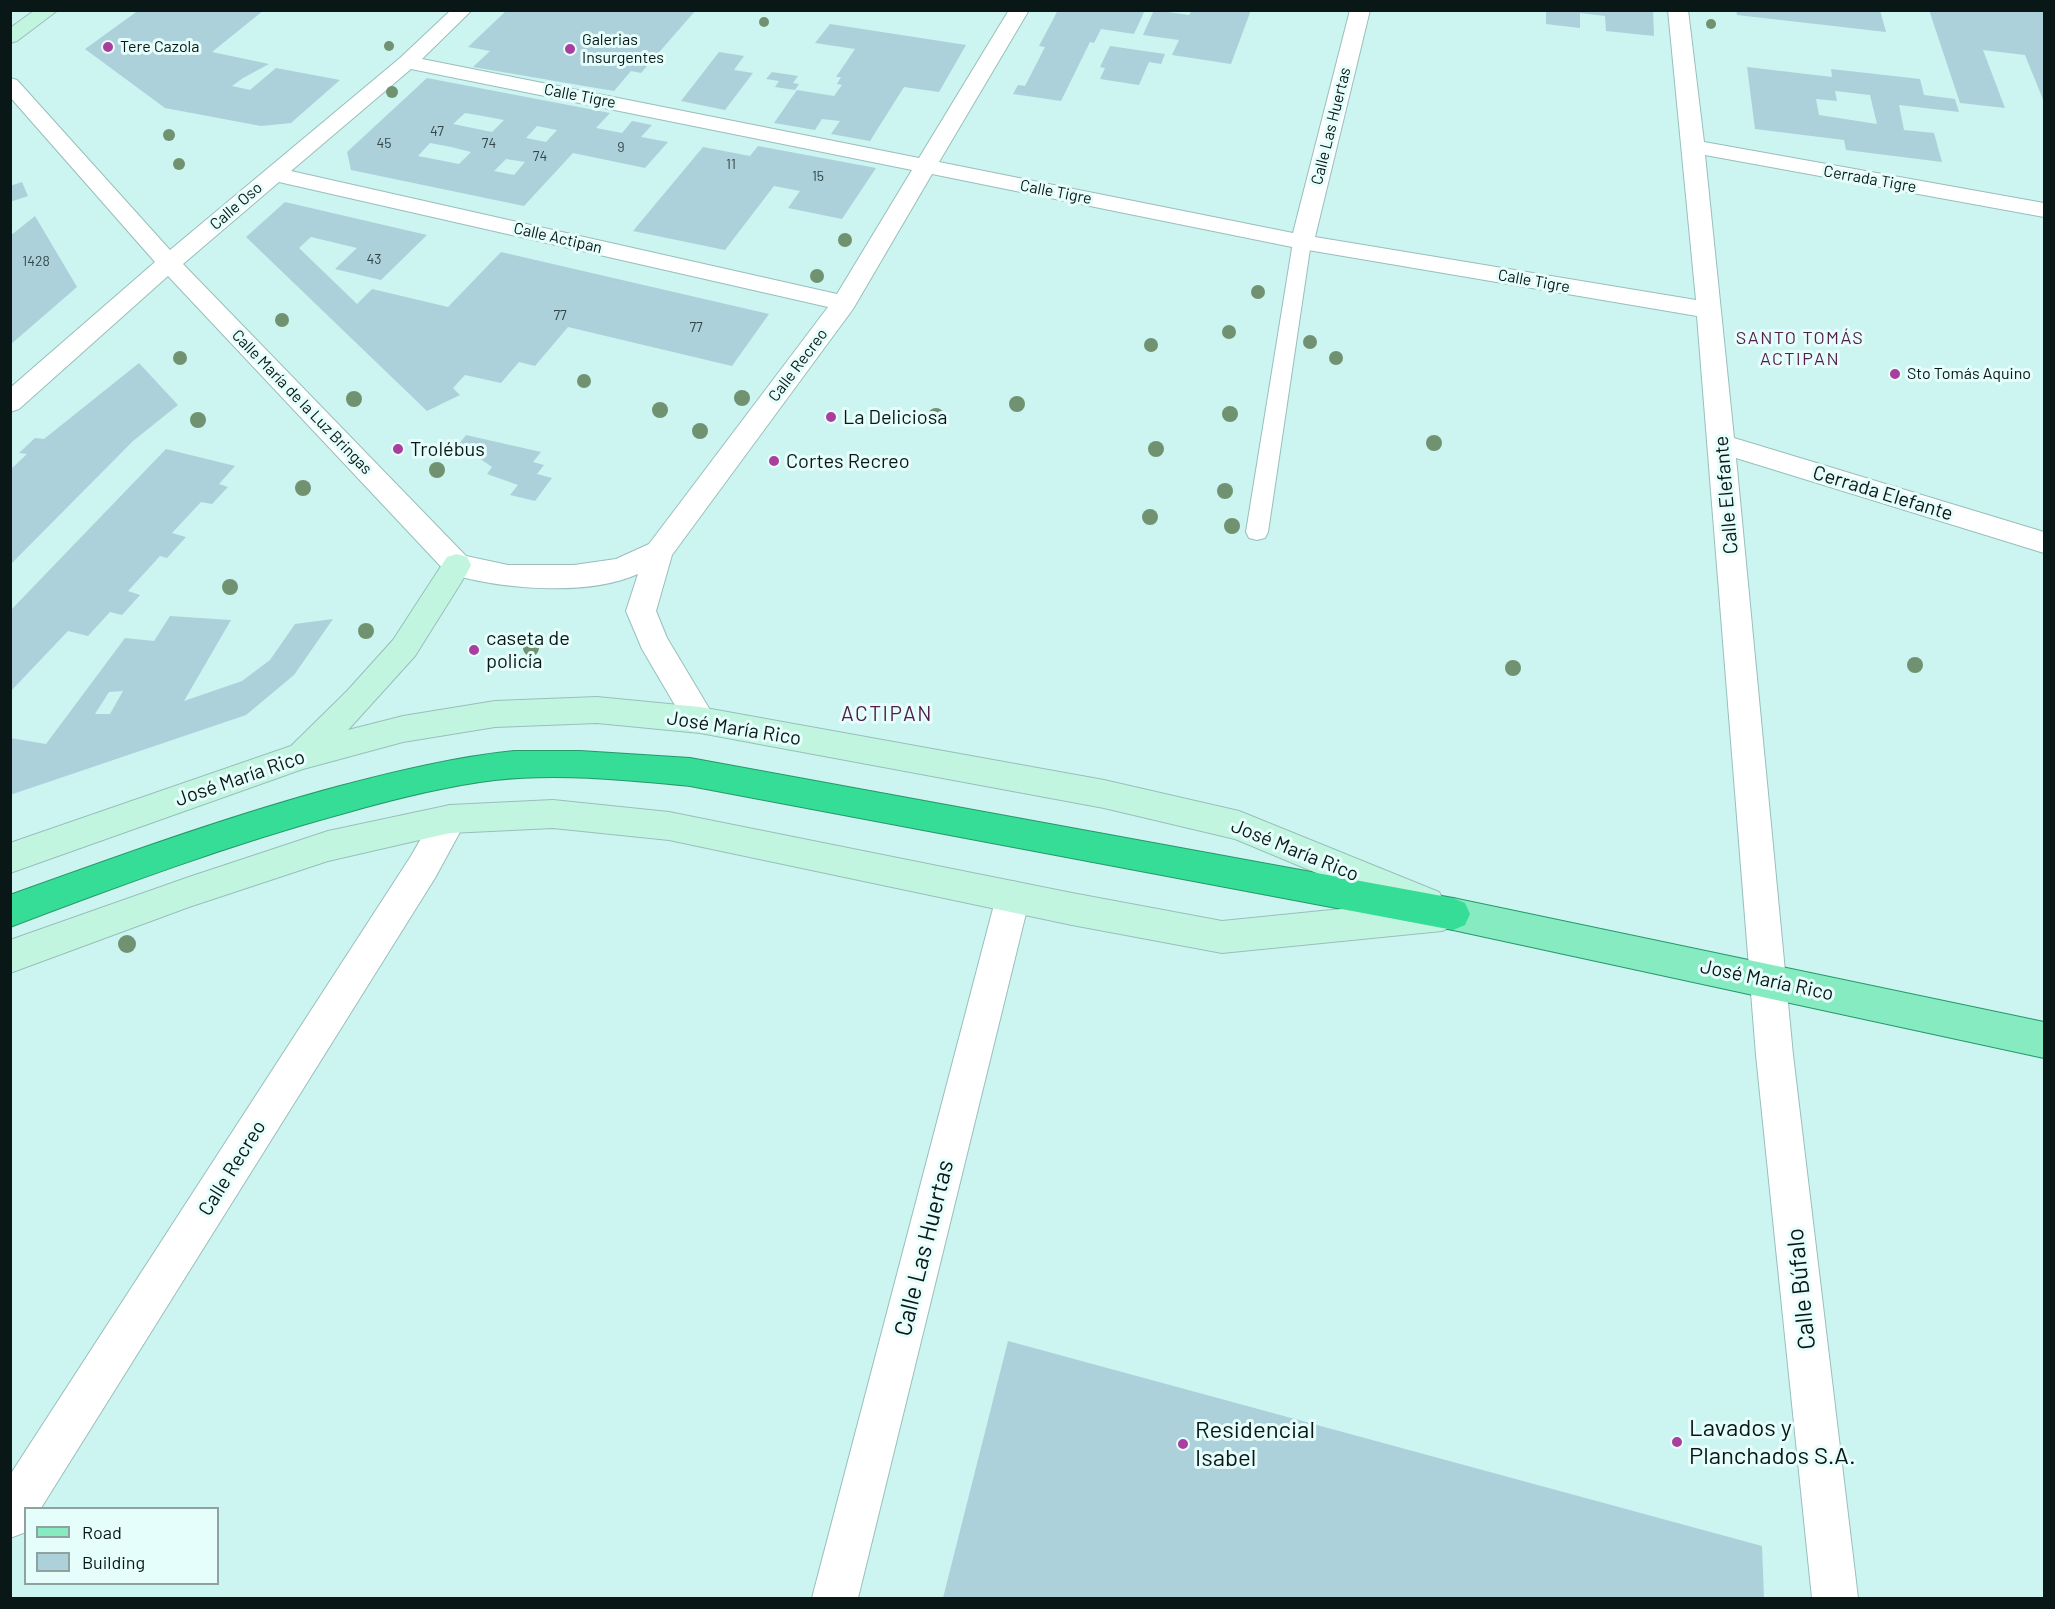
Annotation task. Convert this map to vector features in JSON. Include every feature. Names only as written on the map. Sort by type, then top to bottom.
[{"type":"highway","points":[[10,911],[150,859],[296,811],[413,781],[512,765],[593,764],[690,772],[1453,914]]},
{"type":"main road","points":[[10,37],[49,10]]},
{"type":"main road","points":[[302,756],[358,700],[404,648],[457,565]]},
{"type":"main road","name":"José María Rico","points":[[10,858],[302,756],[403,729],[495,714],[597,711],[700,720],[1104,794],[1239,825],[1453,914],[1767,979],[2044,1040]]},
{"type":"main road","name":"José María Rico","points":[[10,957],[189,892],[328,846],[450,819],[553,814],[669,826],[1222,938],[1453,914]]},
{"type":"street","name":"Calle Oso","points":[[10,403],[169,263],[407,62],[463,10]]},
{"type":"street","name":"Calle Recreo","points":[[700,720],[653,641],[641,612],[659,552],[844,303],[1019,10]]},
{"type":"street","name":"Calle Las Huertas","points":[[1302,242],[1360,10]]},
{"type":"street","name":"Calle Elefante","points":[[1678,10],[1695,147],[1767,979]]},
{"type":"street","name":"Calle Tigre","points":[[407,62],[1302,242],[1708,310]]},
{"type":"street","name":"Calle María de la Luz Bringas","points":[[10,84],[169,263],[457,565]]},
{"type":"street","name":"Cerrada Tigre","points":[[1695,147],[2044,210]]},
{"type":"street","name":"Calle Actipan","points":[[273,174],[844,303]]},
{"type":"street","name":"Cerrada Elefante","points":[[1722,444],[2044,542]]},
{"type":"street","points":[[457,565],[508,576],[574,576],[621,569],[659,552]]},
{"type":"street","name":"Calle Recreo","points":[[10,1516],[423,867],[450,819]]},
{"type":"street","name":"Calle Las Huertas","points":[[835,1599],[1013,897]]},
{"type":"street","name":"Calle Búfalo","points":[[1767,979],[1835,1599]]},
{"type":"lane","points":[[1257,532],[1302,242]]},
{"type":"building","points":[[139,10],[264,10],[212,52],[269,64],[232,86],[250,90],[276,68],[340,80],[291,123],[261,126],[165,108],[85,49]]},
{"type":"building","name":"Galerias Insurgentes","points":[[507,10],[696,10],[641,73],[631,71],[614,91],[473,67],[490,51],[468,47]]},
{"type":"building","points":[[1058,10],[1145,10],[1134,34],[1101,29],[1094,43],[1090,42],[1061,101],[1013,94],[1018,85],[1025,86],[1045,47],[1039,46]]},
{"type":"building","points":[[1154,10],[1189,15],[1192,10],[1251,10],[1231,64],[1172,55],[1179,40],[1143,35]]},
{"type":"building","points":[[1546,10],[1653,10],[1654,36],[1606,31],[1605,16],[1580,13],[1580,28],[1546,24]]},
{"type":"building","points":[[1736,10],[1880,10],[1886,32],[1737,15]]},
{"type":"building","points":[[1929,10],[2044,10],[2044,102],[2025,55],[1983,50],[2005,108],[1960,103]]},
{"type":"building","points":[[830,24],[966,45],[939,92],[904,87],[870,141],[831,134],[840,121],[822,119],[815,130],[774,123],[797,90],[834,96],[842,85],[837,84],[841,77],[836,77],[855,49],[815,43]]},
{"type":"building","points":[[1110,46],[1165,54],[1161,64],[1149,62],[1139,85],[1100,79],[1105,68],[1100,67]]},
{"type":"building","points":[[719,52],[744,56],[734,70],[753,73],[725,110],[681,101]]},
{"type":"building","points":[[1747,67],[1832,77],[1831,69],[1920,79],[1924,95],[1955,99],[1959,112],[1899,105],[1904,130],[1934,133],[1942,162],[1846,150],[1844,140],[1755,129]],"holes":[[[1835,91],[1870,95],[1877,124],[1819,115],[1816,99],[1837,101]]]},
{"type":"building","points":[[772,72],[798,76],[793,83],[799,84],[795,90],[775,87],[779,81],[766,79]]},
{"type":"building","points":[[427,78],[610,113],[596,128],[622,133],[632,121],[652,125],[641,137],[668,142],[645,168],[573,153],[524,206],[351,170],[347,152]],"holes":[[[465,113],[504,120],[492,132],[453,124]],[[537,126],[557,130],[546,142],[526,138]],[[430,143],[471,152],[459,164],[418,156]],[[506,159],[525,162],[514,175],[494,171]]]},
{"type":"building","points":[[758,146],[876,168],[842,219],[788,208],[800,191],[774,186],[725,250],[633,231],[703,147],[750,156]]},
{"type":"building","points":[[22,182],[28,196],[10,202],[10,186]]},
{"type":"building","points":[[285,202],[427,235],[381,280],[335,269],[357,248],[311,237],[299,248],[357,304],[372,289],[448,307],[501,252],[769,314],[732,366],[568,327],[535,366],[519,362],[501,383],[465,375],[453,388],[460,395],[427,411],[246,237]]},
{"type":"building","points":[[35,216],[77,287],[10,345],[10,236]]},
{"type":"building","points":[[139,363],[178,405],[133,441],[10,565],[10,470],[27,454],[19,453],[35,438],[44,439]]},
{"type":"building","points":[[466,435],[541,452],[533,462],[544,465],[537,474],[552,478],[535,501],[510,495],[518,485],[487,474],[492,467],[459,444]]},
{"type":"building","points":[[166,449],[235,466],[219,484],[228,487],[212,504],[201,502],[172,533],[186,537],[167,558],[160,556],[128,591],[140,595],[122,615],[110,612],[88,636],[68,631],[10,692],[10,611]]},
{"type":"building","points":[[170,616],[231,620],[184,701],[242,681],[270,660],[295,624],[333,619],[294,675],[246,715],[10,795],[10,738],[46,744],[125,638],[154,641]],"holes":[[[123,691],[110,714],[95,714],[109,692]]]},
{"type":"building","name":"Residencial Isabel","points":[[1008,1341],[1762,1546],[1764,1598],[943,1598]]},
{"type":"place","name":"Tere Cazola","points":[[108,47]]},
{"type":"place","name":"Galerias Insurgentes","points":[[570,49]]},
{"type":"place","name":"Sto Tomás Aquino","points":[[1895,374]]},
{"type":"place","name":"La Deliciosa","points":[[831,417]]},
{"type":"place","name":"Trolébus","points":[[398,449]]},
{"type":"place","name":"Cortes Recreo","points":[[774,461]]},
{"type":"place","name":"caseta de policía","points":[[474,650]]},
{"type":"place","name":"Lavados y Planchados S.A.","points":[[1677,1442]]},
{"type":"place","name":"Residencial Isabel","points":[[1183,1444]]},
{"type":"district","name":"SANTO TOMÁS ACTIPAN","points":[[1800,348]]},
{"type":"district","name":"ACTIPAN","points":[[887,714]]}]
